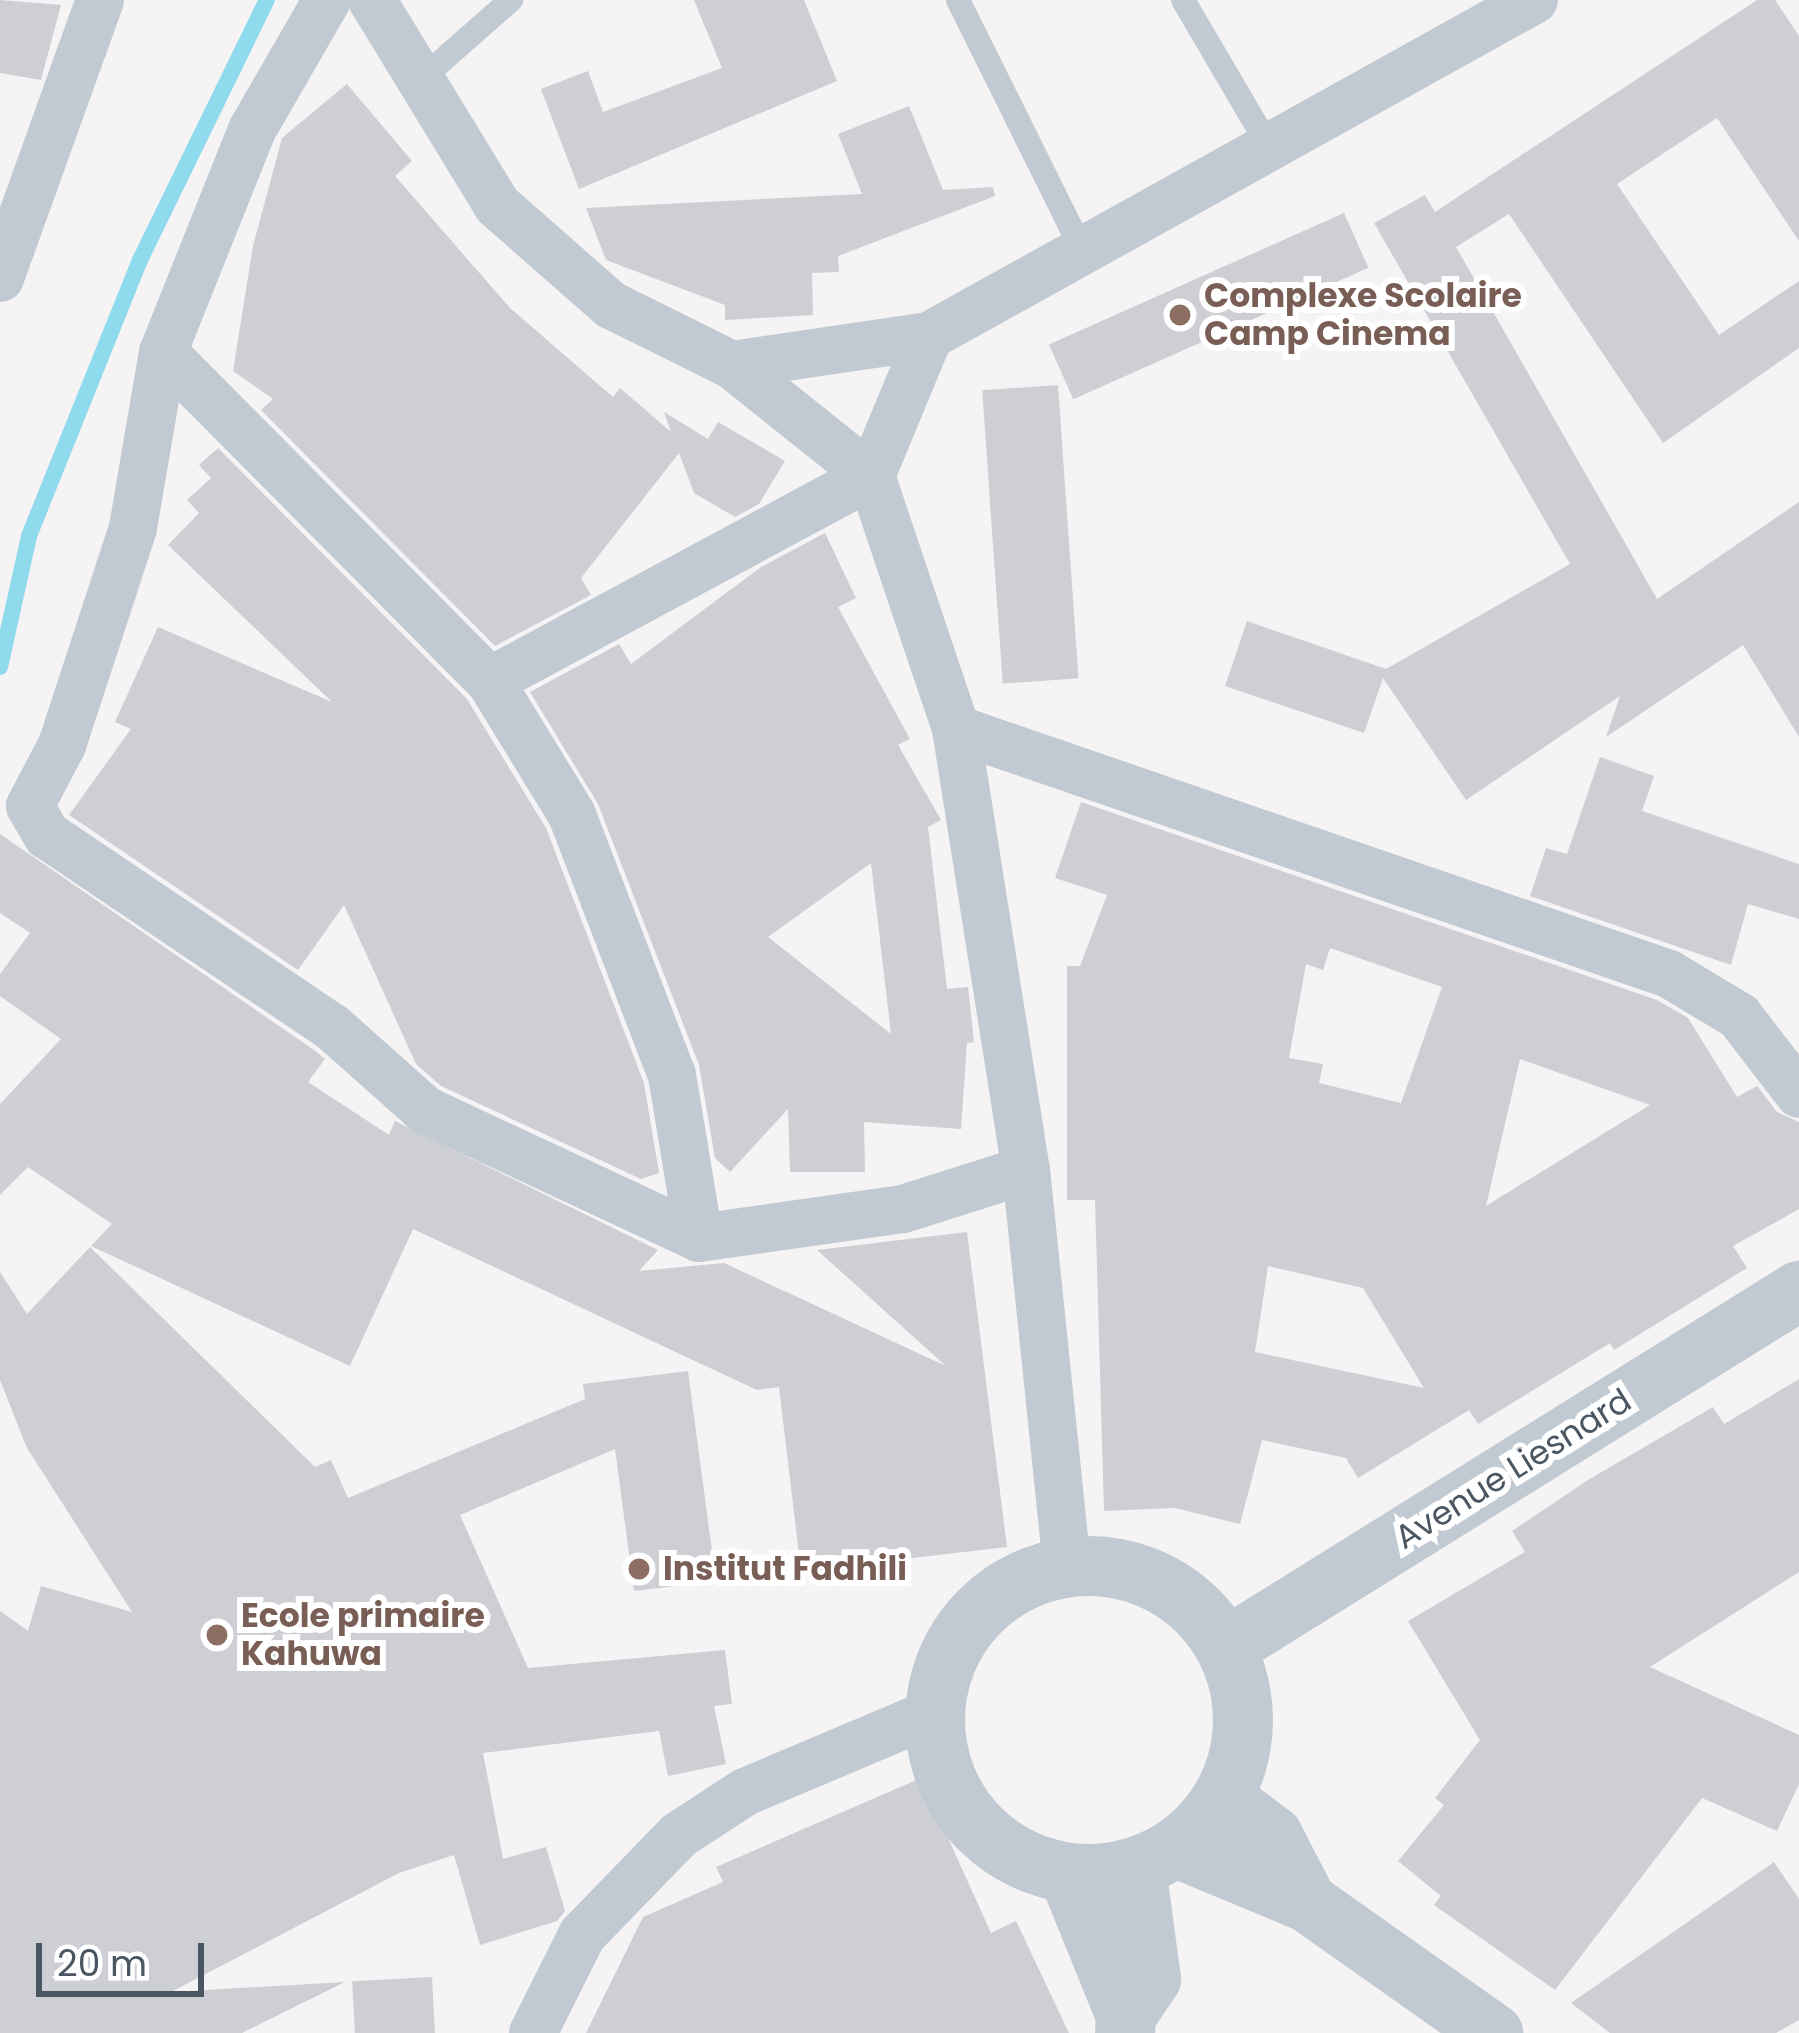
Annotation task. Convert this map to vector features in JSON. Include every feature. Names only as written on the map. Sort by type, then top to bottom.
[{"type":"street","points":[[0,278],[100,0]]},
{"type":"street","points":[[327,0],[252,130],[163,352],[133,528],[62,745],[30,806],[47,835],[332,1027],[424,1110],[699,1238],[903,1209],[1026,1170]]},
{"type":"street","points":[[371,0],[497,205],[611,305],[732,365],[871,476],[956,729],[1026,1170],[1066,1567]]},
{"type":"street","points":[[732,365],[929,336],[1534,0]]},
{"type":"street","points":[[490,681],[871,476],[929,336]]},
{"type":"street","points":[[163,352],[490,681],[572,815],[672,1075],[699,1238]]},
{"type":"street","points":[[956,729],[1669,974],[1739,1016],[1799,1094]]},
{"type":"street","name":"Avenue Liesnard","points":[[1227,1647],[1799,1292]]},
{"type":"street","points":[[1126,2025],[1151,1979],[1156,1858],[1223,1798],[1242,1749],[1243,1697],[1227,1647],[1186,1599],[1130,1570],[1066,1567],[1016,1582],[974,1616],[944,1660],[932,1713],[941,1770],[969,1819],[1013,1856],[1067,1874],[1156,1858],[1307,1902],[1493,2033]]},
{"type":"street","points":[[533,2033],[582,1935],[679,1835],[745,1792],[932,1713]]},
{"type":"street","points":[[1223,1798],[1273,1836],[1307,1902]]},
{"type":"street","points":[[1067,1874],[1126,2025]]},
{"type":"lane","points":[[419,81],[511,0]]},
{"type":"lane","points":[[958,0],[1081,248]]},
{"type":"lane","points":[[1183,0],[1268,145]]},
{"type":"building","points":[[0,0],[61,5],[41,80],[0,73]]},
{"type":"building","points":[[694,0],[804,0],[837,81],[579,189],[541,89],[588,71],[603,112],[722,68]]},
{"type":"building","points":[[1757,0],[1775,0],[1799,36],[1799,241],[1717,118],[1617,184],[1719,335],[1799,281],[1799,348],[1663,443],[1509,214],[1456,247],[1657,599],[1799,502],[1799,737],[1743,645],[1606,737],[1620,696],[1466,800],[1383,678],[1364,733],[1225,686],[1247,621],[1386,669],[1570,564],[1374,223],[1425,195],[1435,212]]},
{"type":"building","points":[[347,84],[412,161],[395,176],[510,308],[613,397],[620,388],[671,432],[664,412],[708,439],[718,422],[785,461],[759,504],[735,517],[694,493],[679,453],[581,578],[591,595],[495,646],[261,410],[273,399],[233,371],[253,246],[282,138]]},
{"type":"building","points":[[909,106],[943,190],[993,187],[995,196],[838,256],[839,272],[812,273],[813,315],[725,320],[725,305],[606,260],[586,208],[862,194],[838,134]]},
{"type":"building","points":[[1344,213],[1368,268],[1073,399],[1049,344]]},
{"type":"building","points":[[1058,385],[1079,678],[1003,684],[982,390]]},
{"type":"building","points":[[218,448],[467,699],[546,828],[644,1083],[659,1173],[641,1179],[441,1086],[416,1064],[344,905],[298,970],[69,815],[131,729],[115,722],[158,627],[332,702],[168,545],[199,513],[187,500],[211,478],[199,465]]},
{"type":"building","points":[[825,533],[856,598],[838,607],[910,739],[898,745],[941,820],[928,827],[947,989],[968,987],[974,1042],[967,1043],[961,1129],[864,1122],[865,1172],[790,1172],[788,1109],[730,1172],[715,1158],[699,1065],[598,804],[530,692],[619,644],[631,664],[761,567]],"holes":[[[871,863],[891,1034],[768,937]]]},
{"type":"building","points":[[1600,757],[1654,776],[1642,811],[1799,864],[1799,919],[1748,904],[1731,965],[1530,896],[1546,848],[1567,854]]},
{"type":"building","points":[[1081,802],[1657,1000],[1688,1018],[1737,1097],[1757,1086],[1777,1112],[1799,1122],[1799,1209],[1733,1246],[1747,1268],[1614,1350],[1610,1343],[1478,1424],[1469,1410],[1358,1478],[1346,1458],[1262,1440],[1240,1524],[1175,1508],[1104,1511],[1095,1200],[1067,1200],[1067,966],[1080,966],[1107,895],[1055,878]],"holes":[[[1330,948],[1442,987],[1401,1103],[1319,1083],[1323,1064],[1289,1058],[1306,964],[1323,970]],[[1520,1059],[1650,1105],[1486,1206]],[[1268,1266],[1363,1288],[1424,1388],[1255,1352]]]},
{"type":"building","points":[[0,834],[314,1050],[325,1059],[308,1082],[389,1135],[395,1121],[658,1250],[639,1271],[724,1263],[946,1366],[817,1250],[967,1232],[1007,1547],[801,1571],[779,1387],[757,1390],[413,1229],[350,1366],[91,1246],[112,1224],[28,1167],[0,1195],[0,1104],[61,1039],[0,996],[0,974],[30,933],[0,913]]},
{"type":"building","points":[[90,1247],[315,1467],[331,1460],[348,1498],[585,1399],[583,1384],[688,1371],[716,1581],[634,1591],[615,1449],[460,1515],[528,1668],[725,1650],[732,1704],[714,1706],[726,1764],[668,1776],[659,1731],[483,1753],[503,1859],[546,1847],[565,1911],[557,1921],[480,1945],[454,1855],[399,1873],[171,1992],[345,1982],[242,2033],[0,2033],[0,1611],[28,1631],[41,1586],[132,1612],[27,1448],[0,1380],[0,1272],[27,1314]]},
{"type":"building","points":[[1799,1379],[1799,1572],[1650,1667],[1799,1735],[1799,1784],[1777,1831],[1702,1798],[1555,1990],[1434,1905],[1441,1896],[1398,1861],[1444,1805],[1435,1798],[1480,1740],[1408,1621],[1525,1552],[1512,1531],[1588,1480],[1713,1407],[1724,1424]]},
{"type":"building","points":[[921,1778],[991,1933],[1016,1921],[1069,2033],[586,2033],[643,1917],[723,1882],[716,1867]]},
{"type":"building","points":[[1774,1862],[1799,1899],[1799,2020],[1776,2033],[1610,2033],[1571,2003]]},
{"type":"building","points":[[432,1977],[435,2033],[355,2033],[352,1981]]},
{"type":"waterway","points":[[0,667],[29,536],[140,260],[267,0]]},
{"type":"place","name":"Complexe Scolaire Camp Cinema","points":[[1180,315]]},
{"type":"place","name":"Institut Fadhili","points":[[639,1569]]},
{"type":"place","name":"Ecole primaire Kahuwa","points":[[217,1635]]}]
